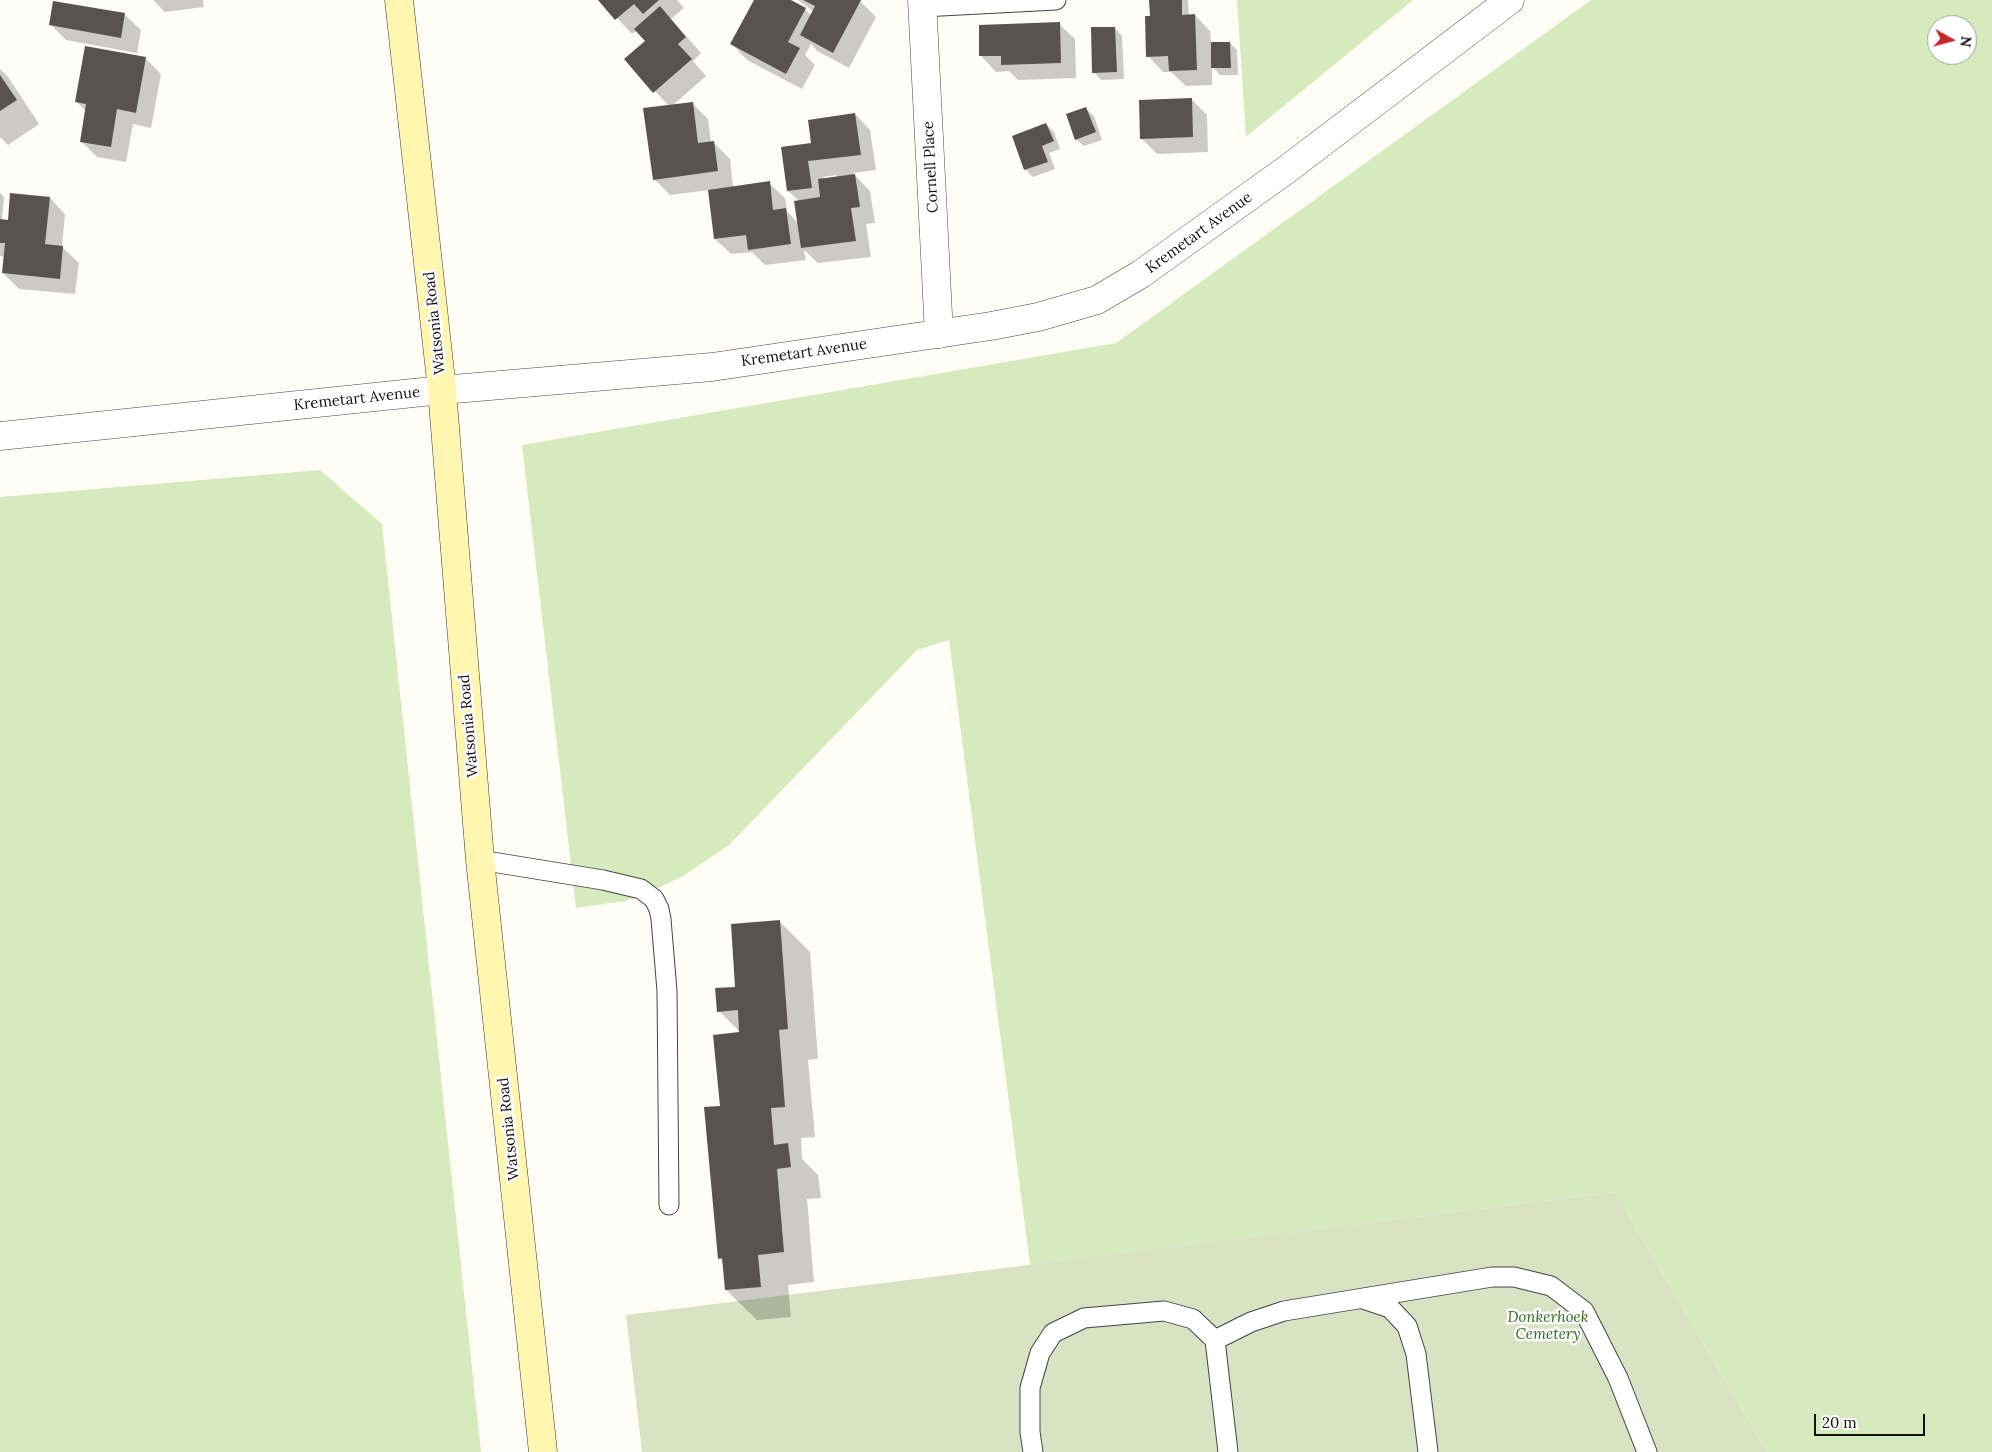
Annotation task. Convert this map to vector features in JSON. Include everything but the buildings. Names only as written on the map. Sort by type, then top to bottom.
[{"type":"main road","name":"Watsonia Road","points":[[399,0],[442,390],[480,860],[543,1452]]},
{"type":"street","name":"Kremetart Avenue","points":[[0,436],[442,390],[712,367],[939,334],[1038,317],[1097,300],[1141,274],[1286,170],[1510,0]]},
{"type":"street","name":"Cornell Place","points":[[922,3],[939,334]]},
{"type":"lane","points":[[922,3],[1056,0]]},
{"type":"lane","points":[[480,860],[641,889],[654,899],[661,919],[667,991],[670,1206]]},
{"type":"lane","points":[[1215,1340],[1251,1322],[1284,1311],[1360,1298],[1492,1277],[1514,1277],[1551,1286],[1584,1311],[1618,1378],[1647,1452]]},
{"type":"lane","points":[[1360,1298],[1390,1308],[1407,1326],[1416,1354],[1428,1452]]},
{"type":"lane","points":[[1033,1452],[1030,1388],[1040,1353],[1053,1333],[1084,1318],[1164,1311],[1193,1319],[1215,1340],[1228,1452]]},
{"type":"green space","points":[[1237,0],[1413,0],[1246,137]]},
{"type":"green space","points":[[1591,0],[1992,0],[1992,1452],[1767,1452],[1615,1192],[1030,1265],[949,640],[917,650],[729,845],[685,875],[648,893],[625,901],[576,908],[522,445],[1116,343]]},
{"type":"green space","points":[[320,470],[382,524],[481,1452],[0,1452],[0,497]]},
{"type":"green space","name":"Donkerhoek Cemetery","points":[[1615,1192],[1767,1452],[642,1452],[626,1315]]}]
